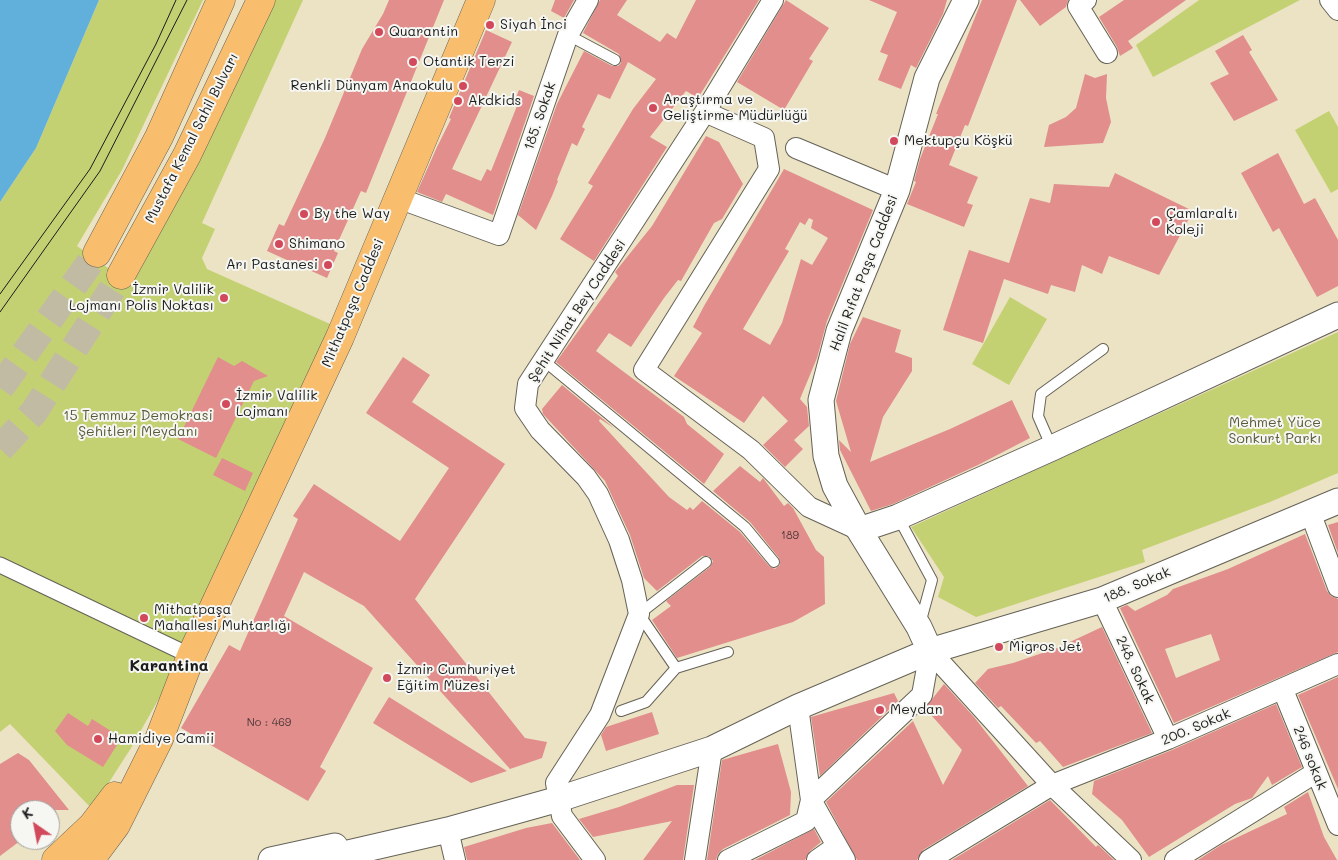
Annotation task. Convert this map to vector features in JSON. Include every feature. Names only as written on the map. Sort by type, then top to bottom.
[{"type":"main road","points":[[97,253],[159,137],[221,0]]},
{"type":"main road","name":"Mustafa Kemal Sahil Bulvarı","points":[[121,275],[187,155],[261,0]]},
{"type":"main road","name":"Mithatpaşa Caddesi","points":[[90,860],[116,825],[158,739],[191,656],[340,337],[480,0]]},
{"type":"main road","name":"Mithatpaşa Caddesi","points":[[56,860],[86,832],[110,804],[191,656]]},
{"type":"street","name":"185. Sokak","points":[[398,198],[499,235],[568,35],[588,0]]},
{"type":"street","name":"Şehit Nihat Bey Caddesi","points":[[638,614],[632,580],[619,540],[593,485],[540,430],[525,408],[528,384],[706,112],[773,0]]},
{"type":"street","name":"Halil Rıfat Paşa Caddesi","points":[[930,651],[919,627],[859,530],[835,486],[826,456],[820,400],[839,331],[897,190],[927,78],[966,0]]},
{"type":"street","points":[[1086,0],[1078,6],[1107,53]]},
{"type":"street","points":[[1330,0],[1338,10]]},
{"type":"street","points":[[706,112],[764,138],[769,169],[644,370],[751,450],[809,507],[859,530],[898,516],[1052,448],[1338,315]]},
{"type":"street","points":[[796,148],[897,190]]},
{"type":"street","name":"188. Sokak","points":[[558,792],[712,749],[798,707],[930,651],[1102,600],[1338,501]]},
{"type":"street","points":[[1310,512],[1338,587]]},
{"type":"street","points":[[0,565],[191,656]]},
{"type":"street","name":"248. Sokak","points":[[1102,600],[1168,739]]},
{"type":"street","points":[[595,860],[562,816],[558,792],[600,715],[638,614]]},
{"type":"street","points":[[930,651],[1052,785],[1130,860]]},
{"type":"street","points":[[811,800],[922,695],[930,651]]},
{"type":"street","name":"200. Sokak","points":[[929,860],[1052,785],[1168,739],[1283,690],[1338,664]]},
{"type":"street","name":"246 sokak","points":[[1283,690],[1315,773],[1338,824]]},
{"type":"street","points":[[728,860],[806,821],[811,800],[798,707]]},
{"type":"street","points":[[696,860],[712,749]]},
{"type":"street","points":[[1175,860],[1315,773]]},
{"type":"street","points":[[318,860],[448,830],[558,792]]},
{"type":"street","points":[[271,860],[558,792]]},
{"type":"street","points":[[811,800],[841,853],[817,860]]},
{"type":"street","points":[[448,830],[455,860]]},
{"type":"lane","points":[[568,35],[615,60]]},
{"type":"lane","points":[[1052,448],[1038,416],[1041,394],[1103,349]]},
{"type":"lane","points":[[543,360],[745,527],[774,562]]},
{"type":"lane","points":[[898,516],[932,580],[919,627]]},
{"type":"lane","points":[[676,668],[638,614],[706,562]]},
{"type":"lane","points":[[621,711],[646,702],[676,668],[728,652]]},
{"type":"green space","name":"15 Temmuz Demokrasi Şehitleri Meydanı","points":[[99,0],[203,0],[122,170],[77,246],[132,285],[273,0],[303,0],[202,223],[215,229],[202,258],[207,269],[339,328],[175,670],[131,748],[92,809],[10,724],[0,732],[0,202],[36,148]]},
{"type":"green space","points":[[1199,0],[1300,0],[1153,77],[1136,45]]},
{"type":"green space","points":[[1329,111],[1338,127],[1338,189],[1331,193],[1295,130]]},
{"type":"green space","points":[[1010,297],[1047,319],[1009,385],[972,364]]},
{"type":"green space","name":"Mehmet Yüce Sonkurt Parkı","points":[[1338,332],[1338,473],[1270,502],[1142,550],[1145,562],[976,617],[938,597],[944,577],[911,527]]},
{"type":"water","points":[[0,0],[99,0],[36,148],[0,202]]},
{"type":"building","points":[[389,0],[444,0],[366,193],[361,191],[334,251],[338,253],[327,278],[267,251],[279,224],[284,226],[325,138],[362,49],[383,14]]},
{"type":"building","points":[[555,0],[574,0],[564,18],[551,11]]},
{"type":"building","points":[[600,0],[627,0],[617,15],[660,42],[667,33],[676,39],[696,0],[759,0],[698,98],[686,91],[650,137],[667,147],[594,261],[560,239],[593,186],[588,183],[633,109],[656,79],[628,62],[610,99],[598,94],[582,127],[585,129],[577,146],[572,143],[552,196],[536,230],[518,215],[557,104],[584,51],[612,66],[618,66],[621,63],[619,54],[583,33]]},
{"type":"building","points":[[786,0],[829,28],[809,59],[813,61],[784,110],[737,82]]},
{"type":"building","points":[[869,0],[947,0],[943,14],[916,68],[911,65],[901,89],[878,80],[888,55],[880,52],[897,12]]},
{"type":"building","points":[[982,0],[1017,0],[968,126],[965,125],[949,165],[978,177],[967,203],[973,205],[964,227],[907,204],[916,182],[914,181],[920,159],[938,114],[936,114]]},
{"type":"building","points":[[1020,0],[1068,0],[1066,7],[1040,26]]},
{"type":"building","points":[[1124,0],[1186,0],[1128,41],[1133,48],[1120,56],[1117,47],[1099,17]]},
{"type":"building","points":[[486,30],[512,42],[452,169],[481,181],[487,169],[491,171],[517,106],[513,105],[519,90],[534,96],[493,215],[446,194],[442,202],[417,192],[451,119],[449,118]]},
{"type":"building","points":[[1243,35],[1252,50],[1249,52],[1278,100],[1234,121],[1210,83],[1229,74],[1215,51]]},
{"type":"building","points":[[1085,74],[1095,78],[1107,74],[1106,98],[1111,122],[1103,143],[1044,147],[1049,125],[1066,117],[1076,108]]},
{"type":"building","points":[[706,136],[719,142],[743,184],[722,219],[714,223],[681,281],[678,280],[664,298],[631,347],[609,333],[596,351],[684,417],[687,424],[724,454],[704,484],[556,362],[618,276],[615,272],[652,226]]},
{"type":"building","points":[[1278,153],[1304,204],[1315,198],[1338,240],[1338,286],[1317,297],[1279,228],[1273,232],[1241,173]]},
{"type":"building","points":[[784,169],[873,210],[827,321],[817,358],[800,399],[807,407],[809,426],[794,440],[803,449],[785,467],[763,445],[788,421],[763,396],[744,423],[674,376],[702,333],[693,327]],"holes":[[[809,218],[813,220],[811,228],[828,238],[812,265],[801,259],[782,323],[770,345],[743,329],[789,251],[785,249],[800,222],[805,225]]]},
{"type":"building","points":[[1115,173],[1193,211],[1159,275],[1109,256],[1102,274],[1082,265],[1075,292],[1051,285],[1048,294],[1004,279],[983,343],[943,330],[969,250],[1009,263],[1030,198],[1050,203],[1054,184],[1109,187]]},
{"type":"building","points":[[863,317],[901,330],[895,352],[912,358],[912,371],[883,417],[870,462],[950,429],[1012,400],[1030,438],[978,465],[893,504],[871,511],[840,450],[839,440],[851,452],[836,401],[850,344]]},
{"type":"building","name":"İzmir Valilik Lojmanı","points":[[218,357],[234,366],[242,361],[268,376],[254,381],[216,458],[178,439]]},
{"type":"building","points":[[403,357],[430,375],[412,402],[505,464],[415,599],[525,738],[547,742],[542,758],[510,769],[364,606],[304,572],[284,616],[373,668],[320,767],[326,771],[308,801],[181,728],[229,645],[240,651],[298,519],[293,516],[314,484],[400,541],[449,468],[366,413]]},
{"type":"building","points":[[562,385],[614,428],[600,419],[599,421],[669,497],[687,510],[690,507],[693,510],[702,501],[740,532],[769,566],[775,569],[780,565],[779,558],[750,522],[713,491],[740,466],[760,482],[763,478],[784,506],[788,503],[793,508],[816,550],[824,557],[825,604],[793,622],[677,658],[652,620],[671,606],[666,601],[710,567],[713,561],[709,556],[702,556],[657,591],[644,578],[630,535],[605,481],[543,414],[542,409]]},
{"type":"building","points":[[222,458],[253,473],[245,491],[213,475]]},
{"type":"building","points":[[1338,522],[1338,553],[1328,525]]},
{"type":"building","points":[[1305,534],[1327,591],[1331,596],[1338,599],[1338,652],[1174,723],[1120,608],[1127,605],[1135,611],[1167,595],[1173,589],[1228,569]],"holes":[[[1211,634],[1220,660],[1176,678],[1165,649]]]},
{"type":"building","points":[[1102,627],[1152,733],[1063,767],[1040,741],[1036,743],[1001,706],[998,708],[975,683],[988,669],[1013,663],[1057,648]]},
{"type":"building","points":[[1338,677],[1338,789],[1298,695]]},
{"type":"building","points":[[944,684],[974,717],[1028,786],[923,850],[917,860],[857,860],[826,802],[913,721],[943,785],[962,750],[925,708]]},
{"type":"building","points":[[894,693],[898,701],[820,776],[811,717]]},
{"type":"building","points":[[389,697],[507,771],[471,783],[373,723]]},
{"type":"building","points":[[1276,704],[1302,767],[1272,785],[1268,776],[1252,798],[1235,804],[1149,857],[1122,820],[1092,794],[1094,781],[1172,750]]},
{"type":"building","points":[[652,712],[659,734],[606,751],[601,735],[606,727]]},
{"type":"building","name":"Hamidiye Camii","points":[[68,713],[88,726],[92,719],[114,733],[117,745],[103,767],[67,745],[55,731]]},
{"type":"building","points":[[778,744],[791,792],[790,815],[723,849],[718,854],[716,860],[707,860],[722,760]]},
{"type":"building","points":[[18,753],[29,760],[69,810],[60,810],[60,800],[10,800],[10,848],[0,856],[0,764]]},
{"type":"building","points":[[677,785],[694,785],[683,860],[643,860],[672,821],[593,837],[579,819],[619,807]]},
{"type":"building","points":[[1308,792],[1324,837],[1337,860],[1198,860],[1221,845],[1287,814],[1284,807]]},
{"type":"building","points":[[1050,800],[1096,847],[1098,845],[1114,860],[952,860]]},
{"type":"building","points":[[552,823],[580,860],[467,860],[464,847],[526,828]]},
{"type":"building","points":[[814,829],[821,842],[810,851],[805,860],[755,860]]},
{"type":"tunnel","points":[[0,388],[97,253]]},
{"type":"tunnel","points":[[0,449],[34,412],[121,275]]},
{"type":"tram line","points":[[0,294],[90,169],[156,44],[176,0]]},
{"type":"tram line","points":[[0,312],[100,171],[187,0]]},
{"type":"place","name":"Siyah İnci","points":[[490,25]]},
{"type":"place","name":"Quarantin","points":[[379,32]]},
{"type":"place","name":"Otantik Terzi","points":[[413,62]]},
{"type":"place","name":"Renkli Dünyam Anaokulu","points":[[463,86]]},
{"type":"place","name":"Akdkids","points":[[458,101]]},
{"type":"place","name":"Araştırma ve Geliştirme Müdürlüğü","points":[[653,108]]},
{"type":"place","name":"Mektupçu Köşkü","points":[[894,141]]},
{"type":"place","name":"By the Way","points":[[304,214]]},
{"type":"place","name":"Çamlaraltı Koleji","points":[[1156,222]]},
{"type":"place","name":"Shimano","points":[[279,244]]},
{"type":"place","name":"Arı Pastanesi","points":[[328,265]]},
{"type":"place","name":"İzmir Valilik Lojmanı Polis Noktası","points":[[224,298]]},
{"type":"place","name":"İzmir Valilik Lojmanı","points":[[226,404]]},
{"type":"place","name":"Mithatpaşa Mahallesi Muhtarlığı","points":[[144,618]]},
{"type":"place","name":"Migros Jet","points":[[999,647]]},
{"type":"place","name":"İzmir Cumhuriyet Eğitim Müzesi","points":[[387,678]]},
{"type":"place","name":"Meydan","points":[[880,710]]},
{"type":"place","name":"Hamidiye Camii","points":[[98,739]]},
{"type":"district","name":"Karantina","points":[[169,666]]}]
